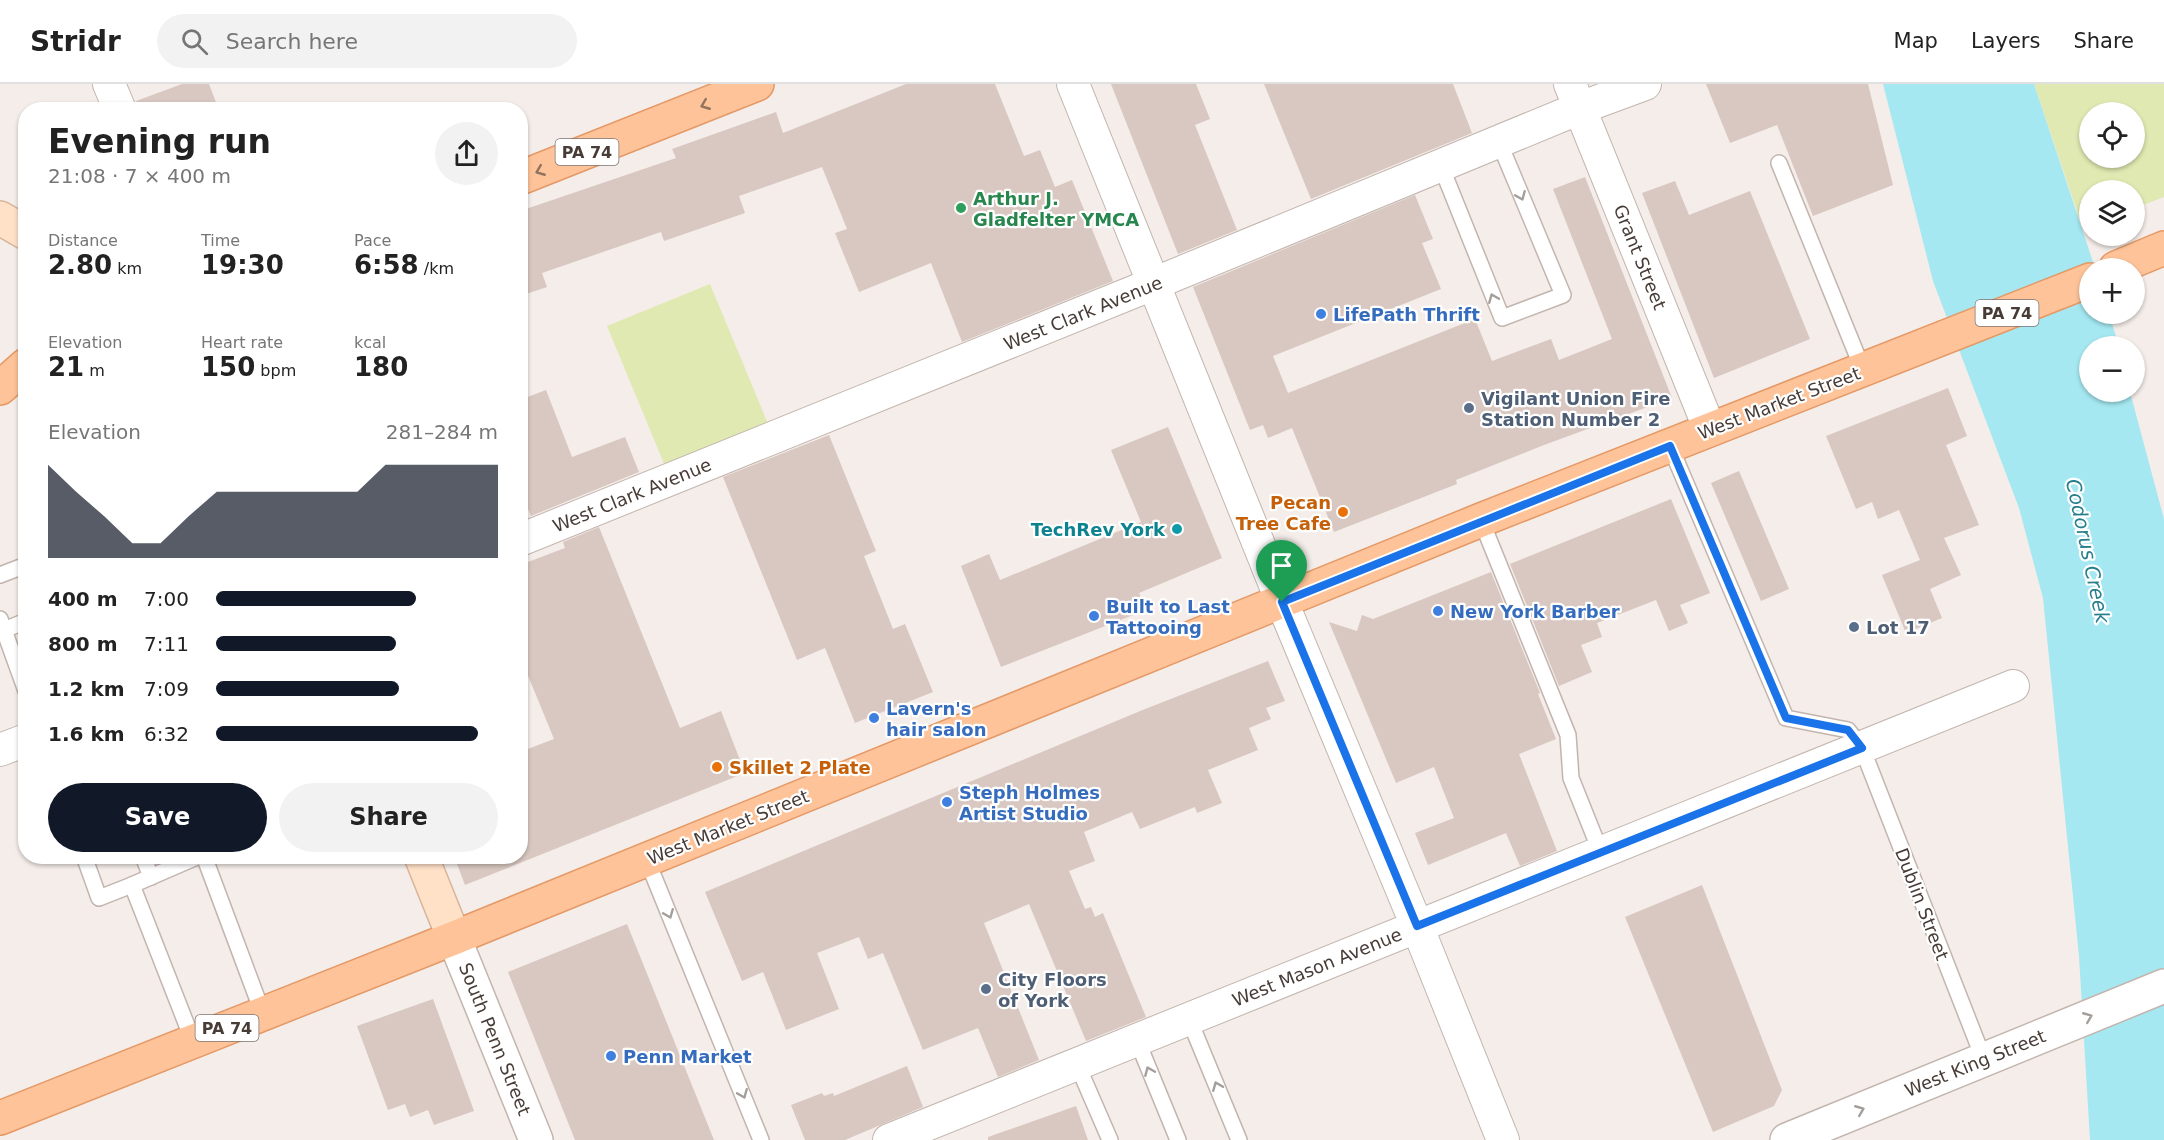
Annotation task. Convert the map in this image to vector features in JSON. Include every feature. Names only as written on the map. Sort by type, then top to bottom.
[{"type":"main road","name":"PA 74","points":[[528,175],[757,84]]},
{"type":"main road","points":[[0,218],[18,228]]},
{"type":"main road","points":[[2140,258],[2164,248]]},
{"type":"main road","name":"West Market Street","points":[[0,1118],[454,938],[1481,520],[2079,284]]},
{"type":"main road","points":[[0,389],[18,372]]},
{"type":"main road","points":[[0,389],[18,381]]},
{"type":"main road","points":[[424,864],[454,938]]},
{"type":"street","points":[[109,84],[117,102]]},
{"type":"street","points":[[1073,84],[1503,1140]]},
{"type":"street","name":"West Clark Avenue","points":[[528,530],[1153,284],[1441,166],[1498,142],[1575,96],[1645,84]]},
{"type":"street","name":"Grant Street","points":[[1575,96],[1710,430]]},
{"type":"street","name":"West Mason Avenue","points":[[889,1140],[2013,686]]},
{"type":"street","points":[[0,750],[18,743]]},
{"type":"street","name":"South Penn Street","points":[[454,938],[536,1140]]},
{"type":"street","name":"West King Street","points":[[1787,1140],[1827,1132],[1984,1060],[2164,986]]},
{"type":"lane","points":[[1441,166],[1502,318],[1563,295],[1498,142]]},
{"type":"lane","points":[[1779,163],[1863,370]]},
{"type":"lane","points":[[1670,446],[1786,718],[1848,730],[1862,748]]},
{"type":"lane","points":[[1481,520],[1568,735],[1570,778],[1601,853]]},
{"type":"lane","points":[[0,575],[18,568]]},
{"type":"lane","points":[[18,622],[2,624],[18,670]]},
{"type":"lane","name":"Dublin Street","points":[[1862,748],[1984,1060]]},
{"type":"lane","points":[[647,860],[761,1140]]},
{"type":"lane","points":[[87,864],[99,898],[181,864]]},
{"type":"lane","points":[[146,864],[151,877]]},
{"type":"lane","points":[[207,864],[263,1014]]},
{"type":"lane","points":[[132,885],[193,1041]]},
{"type":"lane","points":[[1189,1019],[1239,1140]]},
{"type":"lane","points":[[1137,1040],[1178,1140]]},
{"type":"lane","points":[[1077,1064],[1110,1140]]},
{"type":"green space","points":[[2034,84],[2164,84],[2164,197],[2145,204],[2145,180],[2079,180],[2079,217]]},
{"type":"green space","points":[[710,284],[768,424],[665,466],[607,326]]},
{"type":"water","name":"Codorus Creek","points":[[1883,84],[2034,84],[2079,220],[2079,246],[2088,246],[2092,258],[2079,258],[2079,324],[2112,324],[2116,336],[2079,336],[2079,402],[2133,402],[2164,519],[2164,1140],[2090,1140],[2079,956],[2043,598],[2019,508],[1933,281]]},
{"type":"building","points":[[182,84],[209,84],[216,102],[136,102]]},
{"type":"building","name":"Arthur J. Gladfelter YMCA","points":[[906,84],[995,84],[1024,156],[1040,150],[1055,187],[1072,180],[1113,281],[962,342],[931,263],[859,292],[835,233],[847,229],[822,167],[739,196],[745,213],[664,241],[661,232],[542,273],[547,287],[528,293],[528,208],[676,158],[672,149],[776,112],[783,133]]},
{"type":"building","points":[[1111,84],[1196,84],[1210,119],[1195,125],[1237,230],[1178,254]]},
{"type":"building","points":[[1264,84],[1453,84],[1472,133],[1311,199]]},
{"type":"building","points":[[1706,84],[1868,84],[1893,185],[1813,216],[1777,125],[1730,143]]},
{"type":"building","points":[[1585,177],[1672,398],[1544,445],[1456,480],[1457,484],[1334,532],[1292,428],[1268,438],[1263,425],[1250,430],[1193,287],[1415,195],[1433,239],[1422,243],[1441,289],[1273,356],[1288,393],[1475,319],[1492,361],[1551,339],[1559,360],[1612,339],[1553,189]]},
{"type":"building","points":[[1675,181],[1689,215],[1750,191],[1810,339],[1714,378],[1642,193]]},
{"type":"building","points":[[1948,388],[1967,436],[1946,445],[1979,525],[1944,538],[1961,575],[1930,589],[1942,618],[1906,633],[1882,575],[1920,560],[1899,510],[1878,519],[1872,502],[1856,509],[1826,436]]},
{"type":"building","points":[[546,390],[572,457],[625,437],[639,472],[531,516],[528,509],[528,397]]},
{"type":"building","points":[[1168,427],[1222,558],[1139,593],[1146,610],[1001,667],[961,566],[989,554],[1000,580],[1141,522],[1111,450]]},
{"type":"building","points":[[829,435],[876,551],[864,556],[893,629],[905,624],[933,692],[855,723],[825,648],[797,660],[723,477]]},
{"type":"building","points":[[1739,471],[1789,589],[1761,601],[1711,483]]},
{"type":"building","points":[[1671,499],[1710,593],[1680,605],[1688,623],[1669,631],[1656,600],[1597,623],[1602,637],[1581,645],[1592,672],[1559,686],[1510,564]]},
{"type":"building","points":[[599,527],[680,728],[721,711],[745,773],[528,860],[528,749],[554,739],[528,676],[528,562],[565,548],[563,542]]},
{"type":"building","points":[[1491,572],[1556,739],[1519,754],[1557,851],[1520,866],[1506,833],[1428,865],[1415,833],[1454,818],[1434,767],[1396,783],[1329,622],[1357,631],[1362,615],[1373,619]]},
{"type":"building","points":[[1268,661],[1285,701],[1266,708],[1271,719],[1249,728],[1258,750],[1208,770],[1222,803],[1197,813],[1195,807],[1140,829],[1132,812],[1084,832],[1095,861],[1069,871],[1085,909],[1091,907],[1095,917],[1103,913],[1146,1017],[1086,1041],[1029,904],[984,923],[1039,1060],[998,1077],[978,1028],[923,1050],[883,953],[868,959],[859,937],[817,953],[839,1009],[786,1030],[763,972],[742,981],[705,892],[1145,709]]},
{"type":"building","points":[[457,864],[518,864],[465,885]]},
{"type":"building","points":[[1702,885],[1782,1090],[1774,1106],[1713,1132],[1625,917]]},
{"type":"building","name":"Penn Market","points":[[627,924],[714,1140],[575,1140],[508,972]]},
{"type":"building","points":[[433,999],[474,1111],[434,1125],[428,1110],[410,1117],[405,1104],[388,1110],[357,1026]]},
{"type":"building","points":[[907,1066],[923,1107],[845,1140],[805,1140],[791,1105],[822,1093],[824,1096],[833,1093],[834,1096]]},
{"type":"building","points":[[1076,1106],[1088,1140],[988,1140],[988,1137]]},
{"type":"place","name":"Arthur J. Gladfelter YMCA","points":[[961,208]]},
{"type":"place","name":"LifePath Thrift","points":[[1321,314]]},
{"type":"place","name":"Vigilant Union Fire Station Number 2","points":[[1469,408]]},
{"type":"place","name":"Pecan Tree Cafe","points":[[1343,512]]},
{"type":"place","name":"TechRev York","points":[[1177,529]]},
{"type":"place","name":"New York Barber","points":[[1438,611]]},
{"type":"place","name":"Built to Last Tattooing","points":[[1094,616]]},
{"type":"place","name":"Lot 17","points":[[1854,627]]},
{"type":"place","name":"Lavern's hair salon","points":[[874,718]]},
{"type":"place","name":"Skillet 2 Plate","points":[[717,767]]},
{"type":"place","name":"Steph Holmes Artist Studio","points":[[947,802]]},
{"type":"place","name":"City Floors of York","points":[[986,989]]},
{"type":"place","name":"Penn Market","points":[[611,1056]]},
{"type":"route","points":[[1670,446],[1786,718],[1848,730],[1862,748],[1417,926],[1282,602],[1481,520],[1670,446]]}]
